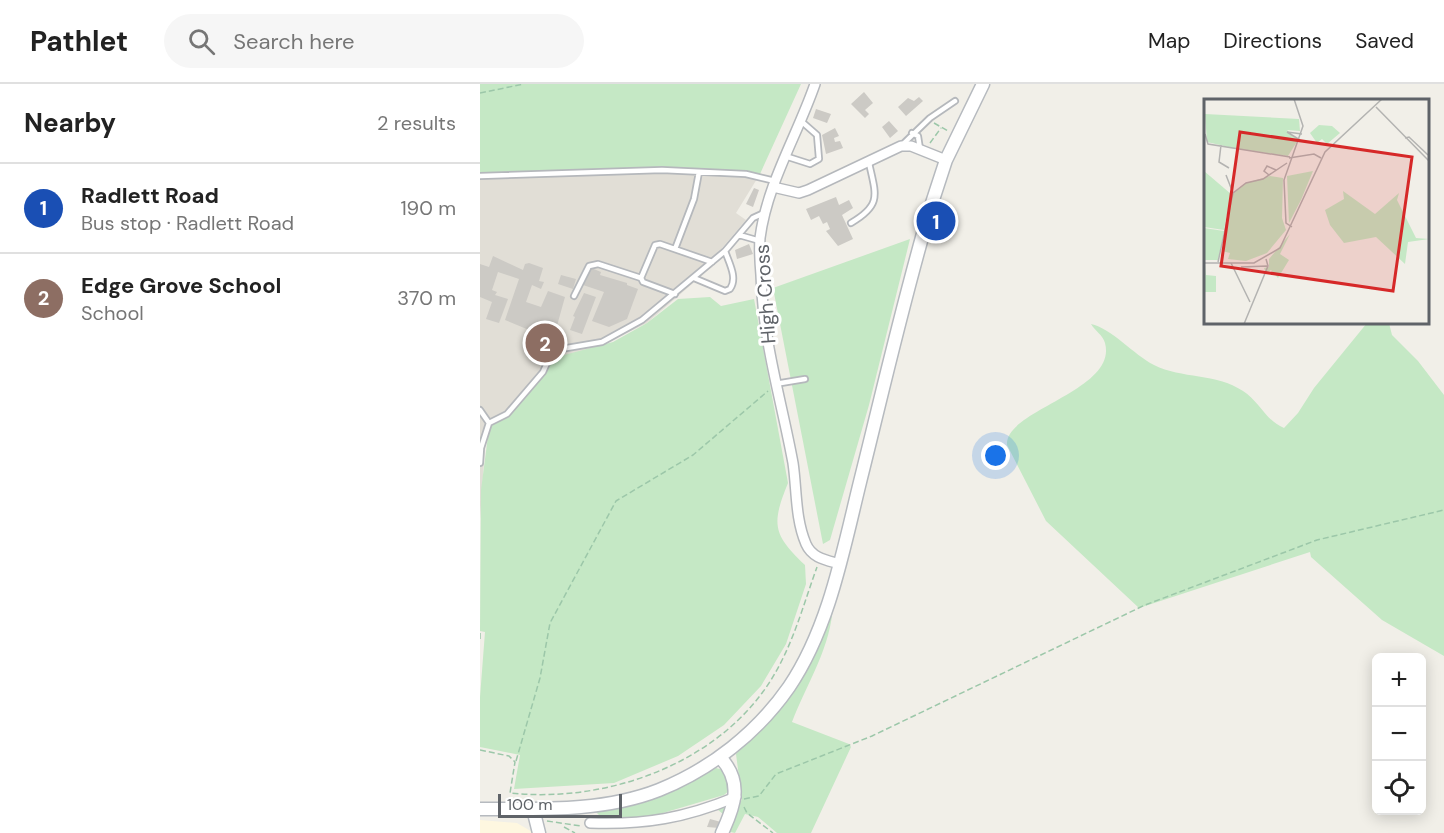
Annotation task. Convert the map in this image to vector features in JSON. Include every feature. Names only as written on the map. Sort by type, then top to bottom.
[{"type":"main road","points":[[480,809],[570,808],[628,799],[659,790],[698,771],[720,757],[756,727],[789,687],[808,654],[840,564],[918,251],[946,160],[983,84]]},
{"type":"main road","points":[[720,757],[732,773],[736,796],[722,833]]},
{"type":"main road","points":[[533,809],[538,832]]},
{"type":"street","name":"High Cross","points":[[814,84],[774,184],[765,213],[760,241],[764,326],[793,465],[797,511],[806,544],[811,553],[820,559]]},
{"type":"street","points":[[774,184],[799,192],[902,146],[922,150],[946,160]]},
{"type":"street","points":[[820,559],[840,564]]},
{"type":"street","points":[[589,825],[646,823],[706,809],[736,796]]},
{"type":"lane","points":[[902,146],[912,133],[955,101]]},
{"type":"lane","points":[[785,156],[810,164],[819,159],[817,135],[801,121]]},
{"type":"lane","points":[[912,133],[918,136],[922,150]]},
{"type":"lane","points":[[851,223],[868,213],[874,205],[874,188],[868,163]]},
{"type":"lane","points":[[480,176],[635,170],[746,174],[774,184]]},
{"type":"lane","points":[[675,249],[694,199],[699,172]]},
{"type":"lane","points":[[480,463],[489,423],[507,414],[543,372],[551,354],[561,349],[602,342],[617,336],[650,315],[725,250],[753,218],[765,213]]},
{"type":"lane","points":[[739,235],[760,241]]},
{"type":"lane","points":[[641,278],[655,245],[675,249],[712,262]]},
{"type":"lane","points":[[694,278],[725,291],[730,289],[734,277],[725,250]]},
{"type":"lane","points":[[574,296],[589,266],[598,264],[641,278],[643,282],[675,294]]},
{"type":"lane","points":[[775,384],[805,379]]},
{"type":"lane","points":[[480,410],[489,423]]},
{"type":"path","points":[[480,93],[524,84]]},
{"type":"path","points":[[930,118],[948,131]]},
{"type":"path","points":[[922,150],[941,128]]},
{"type":"path","points":[[775,384],[693,455],[616,501],[550,623],[540,678],[515,762],[510,793],[527,795],[576,792],[624,784],[688,758],[713,740],[750,708],[779,667],[798,626],[820,559]]},
{"type":"path","points":[[773,833],[747,813],[740,800],[759,796],[776,774],[872,736],[1145,605],[1199,582],[1317,540],[1444,510]]},
{"type":"path","points":[[480,633],[480,642]]},
{"type":"path","points":[[480,750],[509,756],[515,762]]},
{"type":"path","points":[[624,784],[626,790]]},
{"type":"path","points":[[538,832],[544,821],[589,825]]},
{"type":"path","points":[[564,827],[575,833]]},
{"type":"shaded area","points":[[617,168],[692,168],[760,174],[736,213],[746,220],[717,254],[721,259],[647,323],[597,348],[489,428],[485,447],[480,519],[480,173],[557,173]]},
{"type":"shaded area","points":[[480,820],[517,823],[534,833],[480,833]]},
{"type":"green space","points":[[480,84],[801,84],[760,174],[690,168],[480,173]]},
{"type":"green space","points":[[910,239],[869,405],[830,540],[823,544],[773,288]]},
{"type":"green space","points":[[710,297],[721,306],[754,299],[788,483],[779,509],[778,528],[786,545],[805,565],[806,584],[786,644],[761,686],[724,725],[678,756],[614,783],[514,789],[520,755],[480,747],[480,697],[485,632],[480,631],[481,490],[489,428],[516,406],[553,358],[613,342],[647,323],[678,299]]},
{"type":"green space","points":[[1091,324],[1099,326],[1154,365],[1233,385],[1249,395],[1272,421],[1284,428],[1298,413],[1314,388],[1366,324],[1389,324],[1392,335],[1418,361],[1444,395],[1444,656],[1382,620],[1311,557],[1310,552],[1139,608],[1046,521],[1007,445],[1011,433],[1023,421],[1079,387],[1095,374],[1104,360],[1105,343]]},
{"type":"green space","points":[[833,603],[832,619],[824,649],[792,722],[849,744],[851,747],[811,833],[777,833],[758,817],[745,814],[735,833],[726,831],[730,820],[717,809],[742,800],[736,754],[774,714]]},
{"type":"green space","points":[[716,768],[727,771],[731,789],[724,795],[646,818],[601,817],[596,812],[646,798]]},
{"type":"building","points":[[864,92],[873,103],[865,110],[869,114],[865,118],[851,104]]},
{"type":"building","points":[[919,97],[923,101],[906,116],[898,107],[908,98],[914,101]]},
{"type":"building","points":[[816,109],[831,114],[827,123],[813,118]]},
{"type":"building","points":[[889,121],[898,131],[890,138],[882,127]]},
{"type":"building","points":[[835,128],[839,136],[834,138],[835,142],[840,141],[843,148],[826,154],[822,135]]},
{"type":"building","points":[[754,188],[759,190],[753,207],[746,204]]},
{"type":"building","points":[[836,197],[839,205],[849,200],[853,208],[842,215],[853,239],[838,246],[826,231],[830,229],[827,222],[823,224],[819,216],[811,220],[806,209]]},
{"type":"building","points":[[749,244],[753,254],[737,259],[735,250]]},
{"type":"building","points":[[493,256],[523,270],[525,264],[529,263],[543,268],[539,281],[544,282],[541,289],[532,285],[526,302],[541,307],[548,291],[565,297],[553,340],[505,320],[519,279],[498,272],[492,290],[497,292],[495,295],[508,299],[499,323],[486,319],[492,302],[480,297],[480,264],[489,267]]},
{"type":"building","points":[[589,267],[601,272],[600,275],[627,283],[638,289],[627,319],[609,327],[592,321],[604,292],[583,285]]},
{"type":"building","points":[[561,275],[576,279],[573,289],[558,284]]},
{"type":"building","points":[[584,293],[596,297],[582,334],[570,330],[575,317],[573,316]]},
{"type":"building","points":[[710,819],[721,822],[719,828],[707,827]]},
{"type":"place","name":"Radlett Road","points":[[936,221]]},
{"type":"place","name":"Edge Grove School","points":[[545,343]]}]
